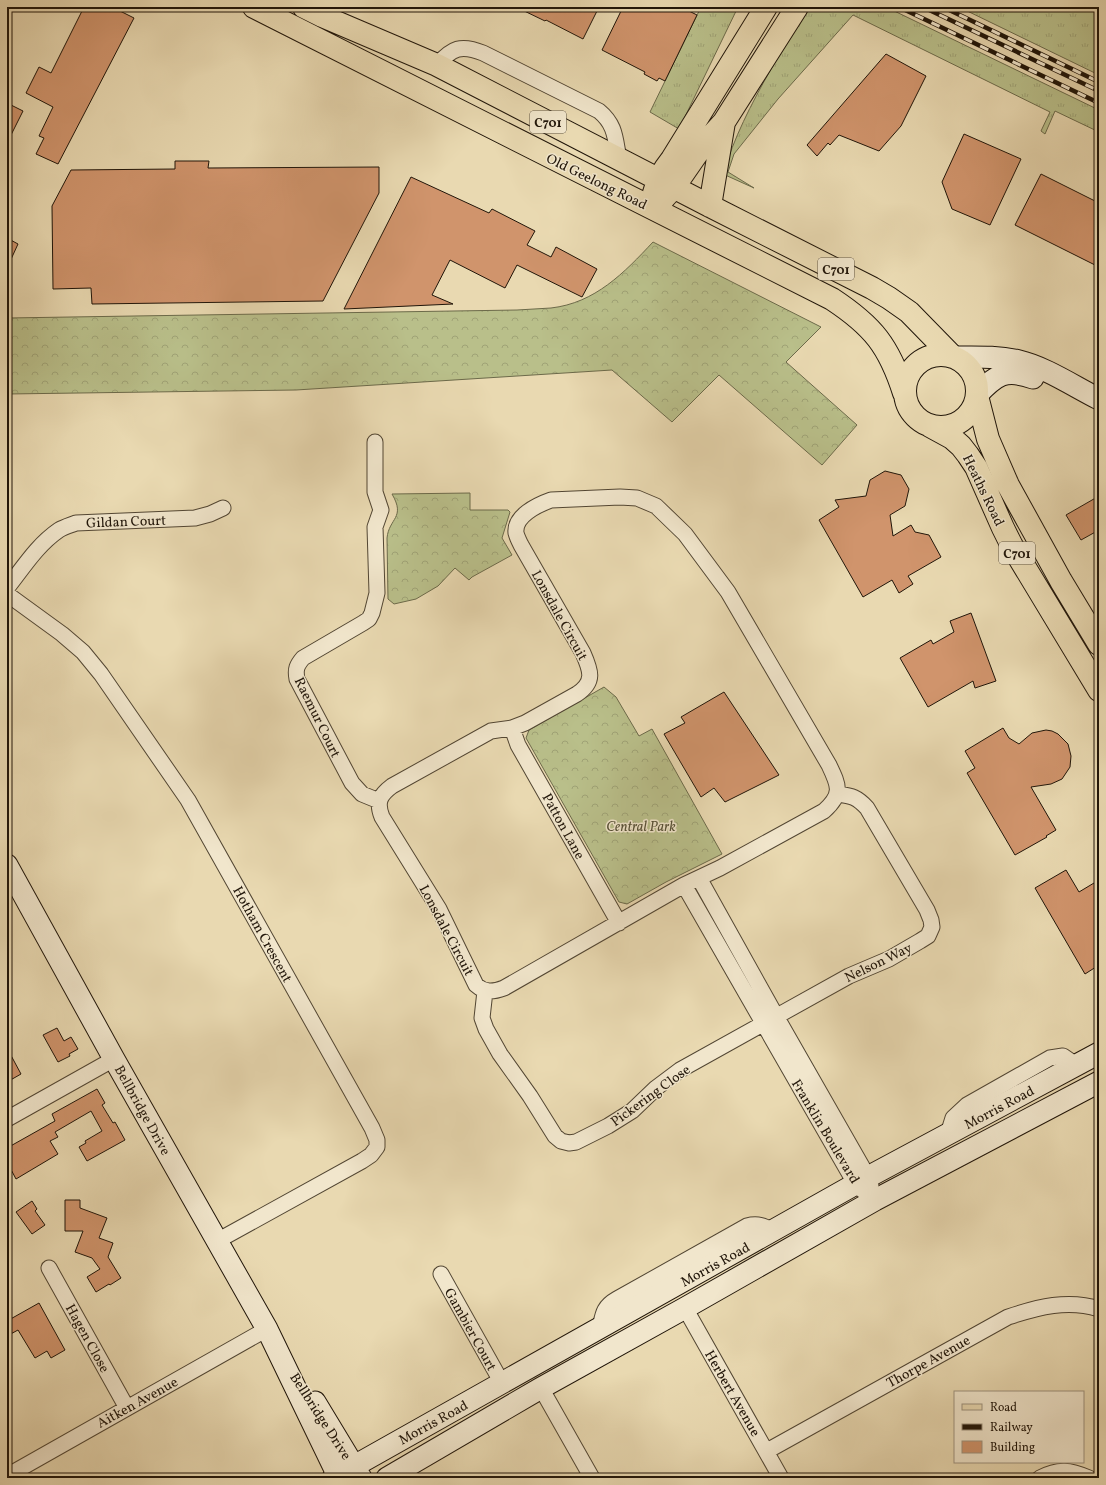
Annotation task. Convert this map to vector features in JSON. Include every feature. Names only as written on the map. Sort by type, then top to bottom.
[{"type":"main road","name":"Old Geelong Road","points":[[254,7],[811,288],[849,310],[865,324],[885,347],[894,363],[904,393]]},
{"type":"main road","name":"Old Geelong Road","points":[[304,7],[437,65],[710,206],[823,262],[889,298],[915,318],[954,357]]},
{"type":"main road","points":[[653,208],[766,7]]},
{"type":"main road","points":[[667,183],[724,122],[798,7]]},
{"type":"main road","points":[[710,206],[724,122]]},
{"type":"main road","points":[[904,393],[908,375],[912,368],[919,362],[926,357],[935,355],[954,357]]},
{"type":"main road","name":"C701","points":[[954,357],[967,366],[972,372],[977,387],[977,396]]},
{"type":"main road","name":"C701","points":[[904,393],[906,403],[914,416],[930,426]]},
{"type":"main road","points":[[930,426],[942,428],[960,422],[973,408],[977,396]]},
{"type":"main road","name":"Heaths Road","points":[[977,396],[988,439],[1008,486],[1061,581],[1099,644]]},
{"type":"main road","name":"Heaths Road","points":[[930,426],[957,442],[973,462],[1002,528],[1099,690]]},
{"type":"street","name":"Old Geelong Road","points":[[437,65],[452,51],[461,48],[470,48],[483,53],[599,111],[608,118],[613,127],[619,159]]},
{"type":"street","points":[[954,357],[994,357],[1020,361],[1037,367],[1099,399]]},
{"type":"street","points":[[977,396],[997,376],[1017,373],[1033,378],[1099,413]]},
{"type":"street","name":"Raemur Court","points":[[375,442],[375,492],[381,510],[375,528],[377,593],[372,613],[369,619],[363,623],[303,658],[297,665],[296,671],[297,679],[352,783],[362,794],[379,801]]},
{"type":"street","name":"Lonsdale Circuit","points":[[485,991],[476,985],[439,909],[378,809],[379,801],[384,792],[392,786],[491,731],[512,728],[525,723],[577,694],[588,684],[590,677],[588,664],[583,653],[521,545],[516,533],[517,524],[521,518],[542,503],[551,500],[613,497],[637,498],[656,506],[685,534],[728,592],[829,765],[836,781],[838,794]]},
{"type":"street","name":"Gildan Court","points":[[7,588],[47,539],[60,529],[76,523],[195,518],[210,514],[223,508]]},
{"type":"street","name":"Hotham Crescent","points":[[7,594],[62,634],[83,652],[101,674],[188,800],[372,1128],[377,1140],[378,1147],[362,1161],[217,1241]]},
{"type":"street","name":"Patton Lane","points":[[512,728],[518,744],[618,923]]},
{"type":"street","points":[[485,991],[495,992],[504,988],[684,885],[720,868],[824,811],[833,803],[838,794]]},
{"type":"street","name":"Nelson Way","points":[[770,1020],[849,976],[889,959],[928,936],[932,928],[932,920],[927,910],[867,808],[860,800],[852,796],[838,794]]},
{"type":"street","name":"Bellbridge Drive","points":[[7,865],[114,1059],[267,1329],[280,1355],[312,1397],[345,1475]]},
{"type":"street","name":"Franklin Boulevard","points":[[699,878],[748,966],[770,1020],[862,1181],[875,1200]]},
{"type":"street","name":"Franklin Boulevard","points":[[684,885],[735,974],[770,1020]]},
{"type":"street","points":[[735,974],[748,966]]},
{"type":"street","name":"Pickering Close","points":[[485,991],[482,1018],[486,1029],[500,1054],[530,1096],[555,1136],[561,1141],[569,1144],[581,1141],[608,1126],[632,1111],[656,1088],[680,1070],[770,1020]]},
{"type":"street","name":"Morris Road","points":[[345,1475],[502,1383],[862,1181],[1099,1052]]},
{"type":"street","points":[[7,1119],[114,1059]]},
{"type":"street","name":"Morris Road","points":[[387,1478],[541,1388],[875,1200],[1099,1082]]},
{"type":"street","name":"Hagen Close","points":[[49,1268],[127,1408]]},
{"type":"street","name":"Gambier Court","points":[[441,1274],[502,1383]]},
{"type":"street","name":"Thorpe Avenue","points":[[767,1451],[1008,1317],[1032,1309],[1062,1304],[1091,1306],[1099,1309]]},
{"type":"street","name":"Herbert Avenue","points":[[685,1308],[781,1478]]},
{"type":"street","name":"Aitken Avenue","points":[[7,1476],[267,1329]]},
{"type":"street","points":[[529,1368],[592,1478]]},
{"type":"street","points":[[1040,1478],[1064,1470],[1089,1478]]},
{"type":"green space","points":[[701,7],[738,7],[679,129],[650,112]]},
{"type":"green space","points":[[806,7],[886,7],[1099,110],[1099,132],[1055,111],[1045,134],[1041,131],[1050,112],[853,15],[778,99],[734,154],[728,172],[754,188],[723,174],[732,147],[750,109]]},
{"type":"green space","points":[[959,7],[1099,7],[1099,75]]},
{"type":"green space","points":[[653,242],[821,327],[786,362],[857,425],[822,465],[719,375],[672,422],[612,370],[296,390],[7,394],[7,318],[517,310],[551,308],[567,305],[581,300],[608,285],[631,265]]},
{"type":"green space","points":[[470,493],[470,510],[508,510],[510,512],[502,538],[512,555],[469,580],[455,568],[438,586],[416,599],[394,604],[388,599],[387,538],[388,531],[396,518],[397,513],[396,502],[392,494]]},
{"type":"green space","name":"Central Park","points":[[604,687],[616,697],[639,736],[652,729],[722,854],[666,882],[627,904],[619,902],[526,738],[529,730]]},
{"type":"building","points":[[84,7],[112,7],[134,18],[58,164],[36,154],[44,138],[39,136],[53,107],[26,93],[39,67],[51,73]]},
{"type":"building","points":[[516,7],[599,7],[583,39]]},
{"type":"building","points":[[623,7],[681,7],[697,15],[665,81],[659,78],[657,81],[644,74],[645,72],[602,50]]},
{"type":"building","points":[[886,54],[926,76],[901,126],[879,151],[839,135],[830,145],[828,143],[817,156],[807,145]]},
{"type":"building","points":[[7,103],[23,111],[7,143]]},
{"type":"building","points":[[964,134],[1021,159],[990,225],[952,209],[942,182]]},
{"type":"building","points":[[175,161],[209,161],[208,168],[379,167],[379,193],[323,301],[92,304],[91,288],[53,289],[52,206],[71,170],[175,169]]},
{"type":"building","points":[[1041,174],[1099,203],[1099,267],[1015,225]]},
{"type":"building","points":[[411,177],[489,213],[492,209],[535,231],[527,245],[551,257],[556,247],[597,269],[582,297],[517,265],[505,288],[450,260],[432,295],[453,304],[344,309]]},
{"type":"building","points":[[7,238],[18,244],[7,268]]},
{"type":"building","points":[[885,471],[901,475],[909,489],[905,506],[890,515],[893,536],[911,525],[915,532],[929,535],[941,557],[908,576],[913,584],[899,593],[892,580],[863,597],[819,520],[839,507],[835,500],[866,496],[870,480]]},
{"type":"building","points":[[1099,496],[1099,530],[1081,540],[1066,515]]},
{"type":"building","points":[[971,613],[996,681],[975,688],[973,681],[928,707],[900,658],[931,640],[933,644],[954,632],[950,621]]},
{"type":"building","points":[[724,692],[779,775],[725,802],[714,788],[701,797],[664,734],[685,723],[681,717]]},
{"type":"building","points":[[1003,728],[1009,738],[1019,744],[1032,733],[1046,730],[1052,731],[1058,734],[1068,744],[1071,756],[1070,767],[1062,779],[1051,784],[1031,787],[1056,830],[1046,836],[1047,837],[1015,855],[967,773],[975,768],[965,751]]},
{"type":"building","points":[[1066,870],[1079,892],[1099,880],[1099,965],[1085,974],[1035,888]]},
{"type":"building","points":[[57,1028],[64,1041],[71,1037],[78,1049],[69,1054],[70,1056],[58,1062],[43,1035]]},
{"type":"building","points":[[7,1048],[21,1074],[7,1082]]},
{"type":"building","points":[[97,1089],[105,1103],[102,1105],[113,1123],[115,1122],[125,1140],[87,1161],[79,1147],[86,1143],[85,1141],[102,1131],[91,1111],[55,1132],[58,1137],[50,1141],[58,1154],[16,1179],[7,1162],[7,1148],[55,1121],[52,1114]]},
{"type":"building","points":[[65,1200],[80,1200],[80,1208],[107,1218],[99,1238],[113,1243],[108,1257],[121,1278],[96,1292],[87,1277],[100,1269],[92,1258],[75,1252],[83,1231],[65,1231]]},
{"type":"building","points":[[32,1201],[37,1209],[35,1211],[45,1225],[32,1234],[16,1212]]},
{"type":"building","points":[[39,1303],[65,1350],[51,1358],[47,1351],[35,1358],[18,1330],[7,1336],[7,1321]]},
{"type":"railway","points":[[899,7],[1099,103]]},
{"type":"railway","points":[[923,7],[1099,91]]},
{"type":"railway","points":[[943,7],[1099,82]]}]
